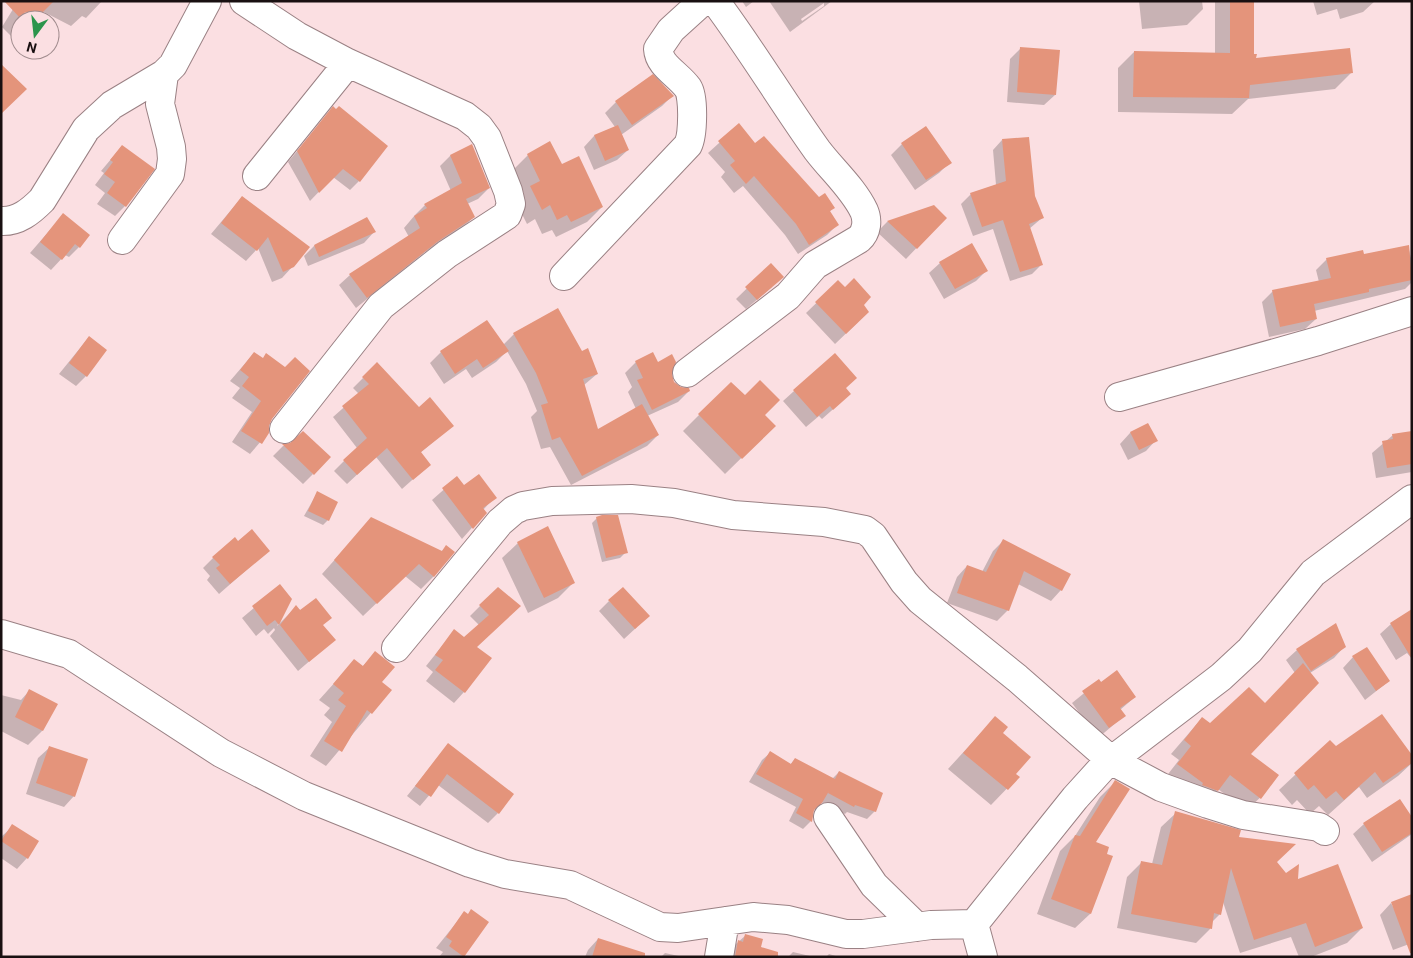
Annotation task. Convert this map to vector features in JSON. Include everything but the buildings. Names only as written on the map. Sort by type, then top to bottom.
[{"type":"street","points":[[1,221],[8,221],[27,214],[34,208],[42,200],[86,129],[112,106],[164,74],[180,56],[207,1]]},
{"type":"street","points":[[244,1],[297,36],[348,63],[465,116],[479,127],[488,138],[508,191],[510,204],[507,215],[497,223],[447,254],[381,306],[284,429]]},
{"type":"street","points":[[564,276],[688,145],[692,134],[690,92],[660,60],[658,48],[672,30],[703,1]]},
{"type":"street","points":[[687,373],[788,296],[815,265],[859,239],[864,234],[866,224],[864,212],[858,202],[822,156],[715,1]]},
{"type":"street","points":[[257,176],[348,63]]},
{"type":"street","points":[[122,240],[170,174],[171,146],[160,104],[164,74]]},
{"type":"street","points":[[1119,396],[1318,341],[1412,311]]},
{"type":"street","points":[[974,924],[1074,798],[1112,761],[1153,732],[1233,667],[1250,650],[1313,573],[1412,499]]},
{"type":"street","points":[[396,648],[500,522],[523,506],[552,501],[653,500],[733,515],[824,522],[869,532],[904,582],[920,600],[1017,678],[1112,761],[1161,787],[1208,804],[1243,814],[1318,827],[1325,830]]},
{"type":"street","points":[[1,634],[69,654],[221,753],[304,796],[470,864],[506,874],[570,885],[660,926],[678,928],[753,917],[788,920],[828,930],[863,934],[917,927],[974,924]]},
{"type":"street","points":[[828,817],[874,885],[917,927]]},
{"type":"street","points":[[719,957],[725,920]]},
{"type":"street","points":[[974,924],[983,957]]}]
